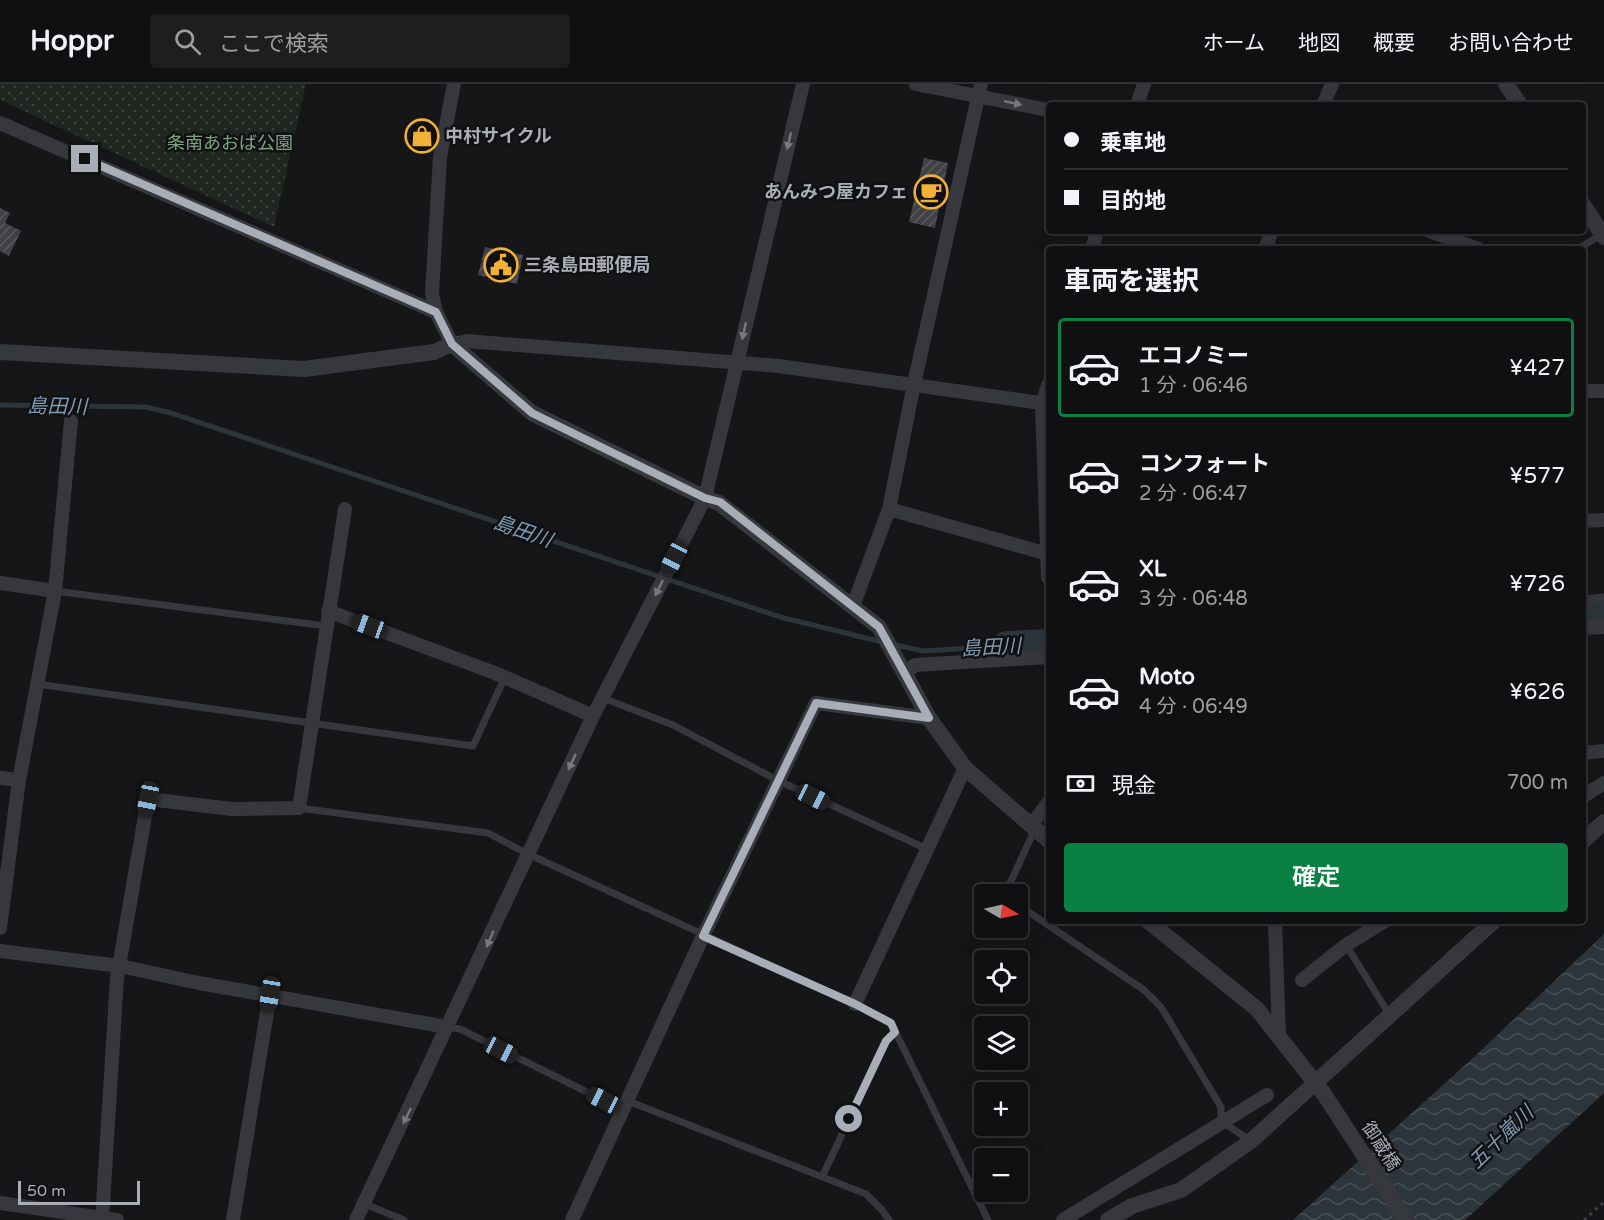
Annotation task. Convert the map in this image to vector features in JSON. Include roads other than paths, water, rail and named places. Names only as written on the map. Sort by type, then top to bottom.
[{"type":"street","points":[[454,84],[440,157],[432,293],[436,312],[452,344],[532,413],[705,498],[720,502],[853,606],[879,627],[929,718],[965,768],[1038,831],[1046,809]]},
{"type":"street","points":[[356,1220],[423,1083],[447,1027],[594,716],[705,498],[803,84]]},
{"type":"street","points":[[916,84],[979,89],[1046,109]]},
{"type":"street","points":[[1138,102],[1144,84]]},
{"type":"street","points":[[1324,102],[1332,84]]},
{"type":"street","points":[[1506,84],[1518,102]]},
{"type":"street","points":[[853,606],[889,509],[979,89]]},
{"type":"street","points":[[0,123],[436,312]]},
{"type":"street","points":[[1586,209],[1603,235]]},
{"type":"street","points":[[1437,234],[1471,246]]},
{"type":"street","points":[[0,352],[304,369],[434,352],[452,344],[467,341],[737,362],[914,384],[1046,404]]},
{"type":"street","points":[[1586,391],[1604,391]]},
{"type":"street","points":[[0,928],[19,780],[55,591],[71,420]]},
{"type":"street","points":[[102,1219],[117,978],[148,799],[232,809],[299,808],[327,611],[345,509]]},
{"type":"street","points":[[889,509],[1046,554]]},
{"type":"street","points":[[1586,521],[1604,520]]},
{"type":"street","points":[[0,583],[55,591]]},
{"type":"street","points":[[327,611],[505,677],[594,716]]},
{"type":"street","points":[[1586,628],[1604,627]]},
{"type":"street","points":[[904,674],[915,665],[1046,657]]},
{"type":"street","points":[[572,1220],[703,936],[816,703],[929,718]]},
{"type":"street","points":[[1586,753],[1604,751]]},
{"type":"street","points":[[855,1004],[965,768]]},
{"type":"street","points":[[0,778],[19,780]]},
{"type":"street","points":[[1586,794],[1604,783]]},
{"type":"street","points":[[1586,838],[1604,822]]},
{"type":"street","name":"御蔵橋","points":[[1152,924],[1257,1009],[1319,1088],[1406,1220]]},
{"type":"street","points":[[1275,924],[1279,1037]]},
{"type":"street","points":[[1302,980],[1346,945],[1380,924]]},
{"type":"street","points":[[1108,1220],[1132,1206],[1181,1191],[1251,1141],[1319,1088],[1389,1015],[1491,924]]},
{"type":"street","points":[[0,951],[120,966],[199,983],[447,1027]]},
{"type":"street","points":[[233,1220],[270,994]]},
{"type":"street","points":[[1063,1220],[1221,1121],[1268,1095]]},
{"type":"street","points":[[0,1203],[117,1220]]},
{"type":"lane","points":[[1583,246],[1603,235]]},
{"type":"lane","points":[[55,591],[326,626]]},
{"type":"lane","points":[[1586,599],[1604,597]]},
{"type":"lane","points":[[37,684],[312,721],[473,746],[505,677]]},
{"type":"lane","points":[[603,698],[673,724],[777,780],[927,849]]},
{"type":"lane","points":[[299,808],[488,833],[528,854],[855,1004],[891,1023],[988,1220]]},
{"type":"lane","points":[[1010,884],[1038,831]]},
{"type":"lane","points":[[1028,911],[1046,924]]},
{"type":"lane","points":[[1047,924],[1144,990],[1161,1007],[1221,1107],[1221,1121],[1251,1141]]},
{"type":"lane","points":[[1346,945],[1389,1015]]},
{"type":"lane","points":[[447,1027],[460,1029],[626,1106],[866,1194],[882,1210],[888,1220]]},
{"type":"lane","points":[[822,1177],[886,1041],[895,1032]]},
{"type":"lane","points":[[365,1204],[404,1220]]},
{"type":"water","name":"五十嵐川","points":[[1604,934],[1604,1093],[1465,1220],[1293,1220],[1473,1058]]},
{"type":"waterway","name":"島田川","points":[[0,405],[146,407],[171,413],[780,617],[882,642]]},
{"type":"waterway","name":"島田川","points":[[1586,614],[1604,613]]},
{"type":"waterway","name":"島田川","points":[[891,644],[923,651],[1007,646]]},
{"type":"waterway","name":"島田川","points":[[1007,646],[1046,644]]},
{"type":"place","name":"中村サイクル","points":[[422,136]]},
{"type":"place","name":"あんみつ屋カフェ","points":[[931,192]]},
{"type":"place","name":"三条島田郵便局","points":[[501,265]]},
{"type":"park label","name":"条南あおば公園","points":[[230,143]]}]
